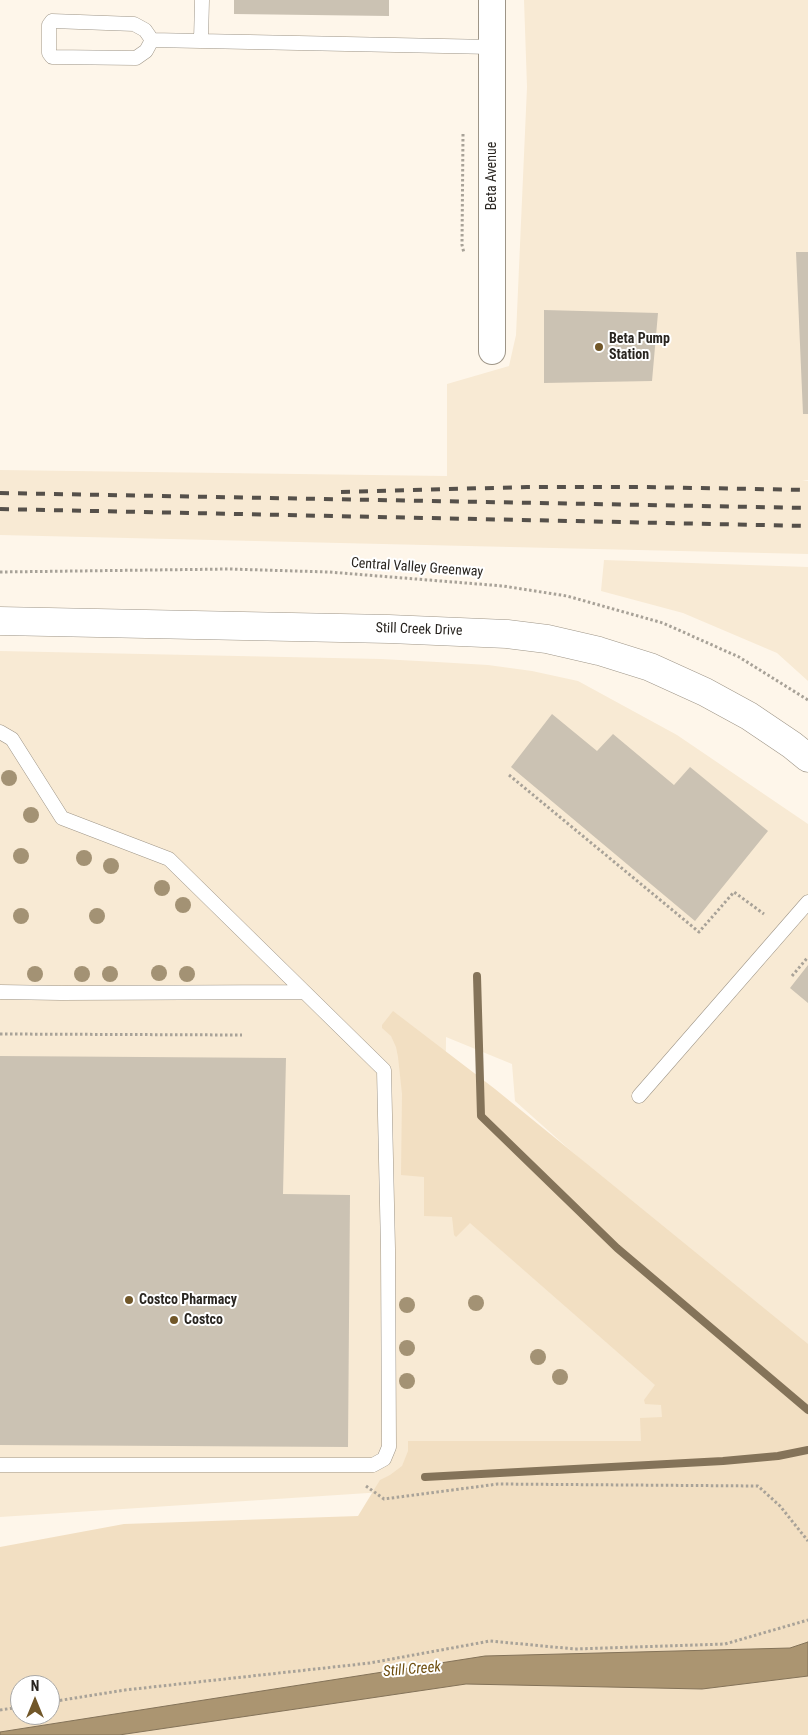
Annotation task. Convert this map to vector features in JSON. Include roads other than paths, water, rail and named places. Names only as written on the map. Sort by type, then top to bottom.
[{"type":"street","name":"Beta Avenue","points":[[492,0],[492,351]]},
{"type":"street","name":"Still Creek Drive","points":[[0,621],[389,628],[507,634],[547,639],[599,651],[650,667],[705,692],[750,716],[808,758]]},
{"type":"lane","points":[[201,40],[202,0]]},
{"type":"lane","points":[[54,20],[134,24],[145,30],[152,40],[146,51],[136,58],[52,57],[48,53],[49,25],[54,20]]},
{"type":"lane","points":[[152,40],[492,47]]},
{"type":"lane","points":[[0,732],[12,739],[62,818],[169,859],[384,1070],[388,1258],[389,1447],[384,1459],[372,1465],[0,1465]]},
{"type":"lane","points":[[639,1096],[808,902]]},
{"type":"lane","points":[[0,992],[304,992]]},
{"type":"water","name":"Still Creek","points":[[808,1642],[808,1676],[702,1689],[466,1684],[119,1735],[0,1735],[0,1732],[45,1725],[60,1725],[60,1723],[485,1656],[790,1648]]},
{"type":"waterway","points":[[477,976],[481,1116],[617,1248],[808,1410]]},
{"type":"waterway","points":[[425,1477],[723,1461],[778,1456],[808,1450]]},
{"type":"railway","points":[[341,492],[527,487],[808,490]]},
{"type":"railway","points":[[0,493],[808,508]]},
{"type":"railway","points":[[0,509],[808,526]]},
{"type":"place","name":"Beta Pump Station","points":[[599,347]]},
{"type":"place","name":"Costco Pharmacy","points":[[129,1300]]},
{"type":"place","name":"Costco","points":[[174,1320]]}]
